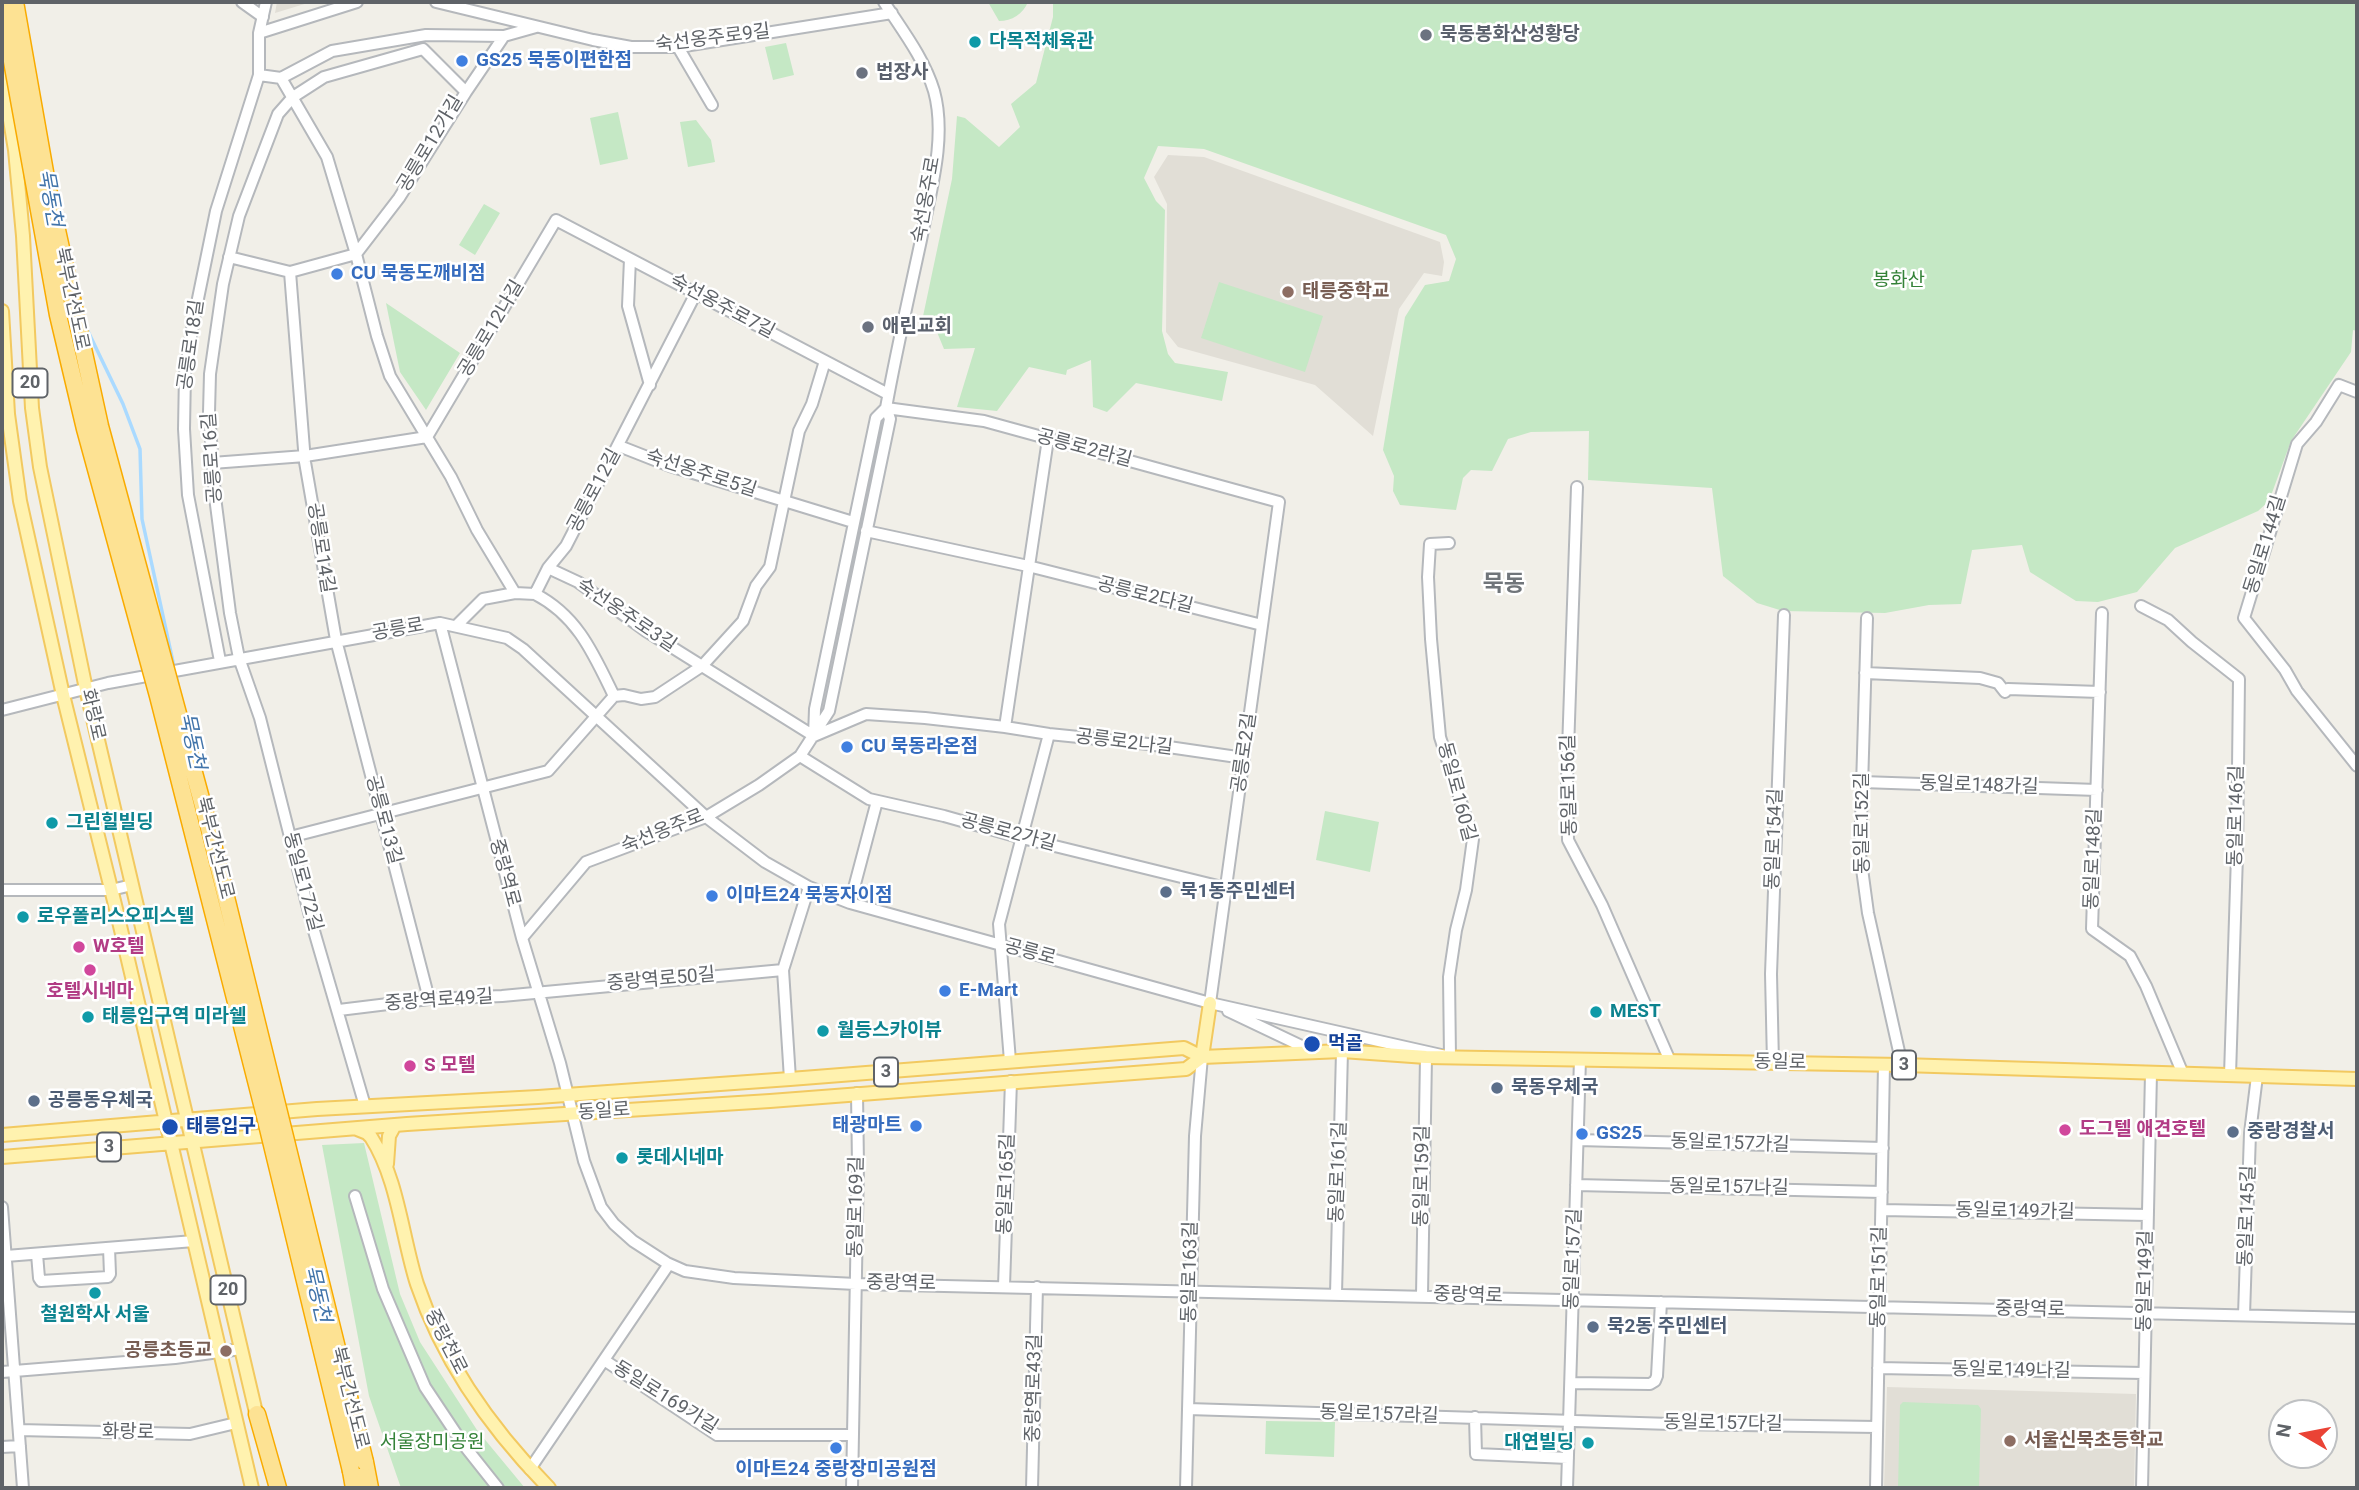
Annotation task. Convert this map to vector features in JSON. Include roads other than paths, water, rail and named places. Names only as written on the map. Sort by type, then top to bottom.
[{"type":"highway","name":"북부간선도로","points":[[15,2],[50,201],[97,414],[209,828],[370,1488]]},
{"type":"highway","name":"북부간선도로","points":[[2,6],[58,315],[85,429],[158,696],[258,1089],[354,1488]]},
{"type":"highway","points":[[257,1413],[276,1488]]},
{"type":"main road","name":"화랑로","points":[[2,72],[15,150],[23,236],[32,408],[40,467],[86,689],[257,1413]]},
{"type":"main road","name":"화랑로","points":[[2,311],[8,414],[20,501],[63,695],[252,1488]]},
{"type":"main road","points":[[1202,1056],[1210,1003]]},
{"type":"main road","name":"동일로","points":[[2,1135],[317,1109],[769,1081],[1184,1048],[1202,1056],[1342,1051],[1426,1057],[1902,1065],[2357,1079]]},
{"type":"main road","points":[[1147,1050],[1161,1057],[1161,1063],[1148,1071]]},
{"type":"main road","name":"동일로","points":[[2,1157],[394,1125],[770,1101],[1186,1069],[1202,1056]]},
{"type":"main road","points":[[839,1076],[824,1082],[822,1087],[840,1095]]},
{"type":"main road","points":[[769,1081],[785,1085],[787,1089],[786,1094],[770,1101]]},
{"type":"main road","points":[[634,1090],[620,1098],[620,1103],[635,1110]]},
{"type":"main road","points":[[387,1171],[389,1136],[394,1125]]},
{"type":"main road","points":[[355,1128],[367,1133],[371,1138],[387,1171]]},
{"type":"main road","name":"중랑천로","points":[[387,1171],[418,1287],[446,1349],[492,1422],[530,1469],[550,1488]]},
{"type":"street","points":[[242,2],[263,17]]},
{"type":"street","name":"공릉로18길","points":[[216,663],[188,495],[184,429],[185,373],[216,211],[259,75],[259,33],[266,2]]},
{"type":"street","points":[[259,33],[357,2]]},
{"type":"street","name":"숙선옹주로9길","points":[[436,2],[631,47],[678,47],[892,13]]},
{"type":"street","name":"숙선옹주로","points":[[522,938],[586,862],[706,817],[759,785],[800,756],[829,711],[890,419],[886,408],[888,394],[928,203],[938,133],[934,93],[929,76],[915,48],[884,2]]},
{"type":"street","name":"숙선옹주로9길","points":[[503,36],[536,27]]},
{"type":"street","points":[[259,75],[281,78],[332,51],[426,35],[503,36]]},
{"type":"street","points":[[466,92],[503,36]]},
{"type":"street","points":[[678,47],[712,105]]},
{"type":"street","name":"공릉로12가길","points":[[293,97],[324,77],[423,49],[466,92],[399,198],[356,254]]},
{"type":"street","points":[[281,78],[327,158],[390,376],[451,477],[477,530],[515,593]]},
{"type":"street","name":"공릉로16길","points":[[239,658],[219,530],[212,463],[209,412],[211,363],[223,284],[245,197],[278,114],[293,97]]},
{"type":"street","name":"숙선옹주로7길","points":[[556,220],[888,394]]},
{"type":"street","name":"공릉로12나길","points":[[427,437],[556,220]]},
{"type":"street","points":[[229,257],[290,272],[356,254]]},
{"type":"street","points":[[630,259],[628,306],[650,385]]},
{"type":"street","name":"공릉로14길","points":[[290,272],[305,456],[336,640]]},
{"type":"street","name":"공릉로12길","points":[[535,594],[548,568],[566,546],[696,293]]},
{"type":"street","name":"숙선옹주로5길","points":[[784,501],[799,431],[812,404],[825,361]]},
{"type":"street","name":"동일로144길","points":[[2357,392],[2339,385],[2316,422],[2297,444],[2244,618],[2285,670],[2297,691],[2357,766]]},
{"type":"street","name":"숙선옹주로","points":[[814,736],[815,709],[853,522],[876,418],[886,408]]},
{"type":"street","name":"공릉로2라길","points":[[886,408],[985,421],[1279,502]]},
{"type":"street","points":[[212,463],[305,456],[427,437]]},
{"type":"street","points":[[1005,727],[1048,439]]},
{"type":"street","name":"숙선옹주로5길","points":[[619,446],[670,466],[853,522]]},
{"type":"street","name":"동일로156길","points":[[1577,487],[1567,779],[1568,840],[1602,905],[1670,1061]]},
{"type":"street","points":[[290,837],[548,771],[614,696],[641,699],[655,697],[702,666],[743,621],[756,586],[770,567],[784,501]]},
{"type":"street","name":"공릉로2길","points":[[1210,1003],[1279,502]]},
{"type":"street","name":"공릉로2다길","points":[[866,531],[1028,566],[1262,625]]},
{"type":"street","name":"동일로160길","points":[[1449,543],[1430,544],[1434,684],[1440,737],[1473,839],[1449,977],[1451,1057]]},
{"type":"street","name":"숙선옹주로3길","points":[[548,568],[578,582],[646,631],[814,736]]},
{"type":"street","points":[[456,626],[483,599],[515,593],[535,594],[550,602],[574,623],[597,660],[614,696]]},
{"type":"street","name":"동일로146길","points":[[2141,606],[2168,620],[2238,679],[2237,855],[2230,1075]]},
{"type":"street","name":"동일로148길","points":[[2102,613],[2092,929],[2130,956],[2146,986],[2183,1074]]},
{"type":"street","name":"동일로154길","points":[[1773,1063],[1771,974],[1784,615]]},
{"type":"street","name":"동일로152길","points":[[1867,618],[1860,854],[1868,913],[1902,1065]]},
{"type":"street","name":"공릉로","points":[[86,689],[440,622],[507,638],[598,716],[706,817],[765,862],[809,887],[850,903],[1210,1003],[1451,1057]]},
{"type":"street","name":"중랑역로","points":[[440,622],[522,938],[568,1095],[584,1161],[601,1207],[632,1241],[685,1271],[710,1276],[856,1284],[2357,1318]]},
{"type":"street","name":"공릉로13길","points":[[336,640],[429,999]]},
{"type":"street","name":"동일로172길","points":[[239,658],[260,718],[312,925],[365,1106]]},
{"type":"street","points":[[1865,673],[1980,678],[1998,683],[2005,692],[2008,689],[2100,692]]},
{"type":"street","points":[[2,710],[86,689]]},
{"type":"street","name":"공릉로2나길","points":[[814,736],[866,714],[1005,727],[1244,758]]},
{"type":"street","points":[[1010,1061],[999,925],[1049,734]]},
{"type":"street","name":"공릉로2가길","points":[[800,756],[869,799],[1226,888]]},
{"type":"street","name":"동일로148가길","points":[[1862,782],[2097,790]]},
{"type":"street","points":[[850,903],[877,800]]},
{"type":"street","points":[[2,891],[111,890],[132,886]]},
{"type":"street","points":[[790,1079],[783,970],[809,887]]},
{"type":"street","name":"중랑역로50길","points":[[539,991],[783,970]]},
{"type":"street","name":"중랑역로49길","points":[[339,1010],[429,999],[502,996],[539,991]]},
{"type":"street","name":"공릉로","points":[[1210,1003],[1312,1051]]},
{"type":"street","name":"동일로161길","points":[[1336,1294],[1342,1051]]},
{"type":"street","name":"동일로163길","points":[[1186,1488],[1195,1136],[1202,1056]]},
{"type":"street","name":"동일로159길","points":[[1422,1295],[1426,1057]]},
{"type":"street","name":"동일로157길","points":[[1567,1488],[1580,1059]]},
{"type":"street","name":"동일로151길","points":[[1875,1488],[1884,1065]]},
{"type":"street","name":"동일로149길","points":[[2142,1488],[2151,1073]]},
{"type":"street","name":"동일로145길","points":[[2244,1315],[2250,1133],[2257,1076]]},
{"type":"street","name":"동일로165길","points":[[1004,1286],[1010,1081]]},
{"type":"street","name":"동일로169길","points":[[852,1488],[857,1093]]},
{"type":"street","name":"동일로157가길","points":[[1578,1140],[1883,1148]]},
{"type":"street","name":"동일로157나길","points":[[1576,1185],[1882,1192]]},
{"type":"street","points":[[355,1196],[383,1289],[425,1387],[463,1444],[498,1488]]},
{"type":"street","points":[[2,1207],[23,1488]]},
{"type":"street","name":"동일로149가길","points":[[1882,1209],[2148,1215]]},
{"type":"street","points":[[6,1256],[194,1241]]},
{"type":"street","points":[[37,1254],[40,1281],[108,1277],[109,1248]]},
{"type":"street","points":[[530,1469],[669,1264]]},
{"type":"street","name":"중랑역로43길","points":[[1032,1488],[1037,1287]]},
{"type":"street","points":[[1571,1382],[1650,1384],[1655,1381],[1661,1302]]},
{"type":"street","points":[[2,1372],[241,1349]]},
{"type":"street","name":"동일로169가길","points":[[604,1360],[717,1435],[853,1435]]},
{"type":"street","name":"동일로149나길","points":[[1878,1368],[2144,1373]]},
{"type":"street","name":"동일로157라길","points":[[1188,1409],[1569,1419]]},
{"type":"street","points":[[1475,1418],[1476,1454],[1568,1458]]},
{"type":"street","name":"동일로157다길","points":[[1569,1419],[1671,1424],[1877,1427]]},
{"type":"street","name":"화랑로","points":[[19,1430],[190,1434],[236,1423]]},
{"type":"street","points":[[2,1447],[20,1446]]},
{"type":"waterway","name":"묵동천","points":[[84,323],[123,404],[140,449],[142,519],[178,685]]},
{"type":"place","name":"묵동봉화산성황당","points":[[1426,35]]},
{"type":"place","name":"다목적체육관","points":[[975,42]]},
{"type":"place","name":"GS25 묵동이편한점","points":[[462,61]]},
{"type":"place","name":"법장사","points":[[862,73]]},
{"type":"place","name":"CU 묵동도깨비점","points":[[337,274]]},
{"type":"place","name":"태릉중학교","points":[[1288,292]]},
{"type":"place","name":"애린교회","points":[[868,327]]},
{"type":"place","name":"CU 묵동라온점","points":[[847,747]]},
{"type":"place","name":"그린힐빌딩","points":[[52,823]]},
{"type":"place","name":"묵1동주민센터","points":[[1166,892]]},
{"type":"place","name":"이마트24 묵동자이점","points":[[712,896]]},
{"type":"place","name":"로우폴리스오피스텔","points":[[23,917]]},
{"type":"place","name":"W호텔","points":[[79,947]]},
{"type":"place","name":"호텔시네마","points":[[90,970]]},
{"type":"place","name":"E-Mart","points":[[945,991]]},
{"type":"place","name":"MEST","points":[[1596,1012]]},
{"type":"place","name":"태릉입구역 미라쉘","points":[[88,1017]]},
{"type":"place","name":"월등스카이뷰","points":[[823,1031]]},
{"type":"place","name":"먹골","points":[[1312,1044]]},
{"type":"place","name":"S 모텔","points":[[410,1066]]},
{"type":"place","name":"묵동우체국","points":[[1497,1088]]},
{"type":"place","name":"공릉동우체국","points":[[34,1101]]},
{"type":"place","name":"태광마트","points":[[916,1126]]},
{"type":"place","name":"태릉입구","points":[[170,1127]]},
{"type":"place","name":"도그텔 애견호텔","points":[[2065,1130]]},
{"type":"place","name":"중랑경찰서","points":[[2233,1132]]},
{"type":"place","name":"GS25","points":[[1582,1134]]},
{"type":"place","name":"롯데시네마","points":[[622,1158]]},
{"type":"place","name":"철원학사 서울","points":[[95,1293]]},
{"type":"place","name":"묵2동 주민센터","points":[[1593,1327]]},
{"type":"place","name":"공릉초등교","points":[[226,1351]]},
{"type":"place","name":"서울신묵초등학교","points":[[2010,1441]]},
{"type":"place","name":"대연빌딩","points":[[1588,1443]]},
{"type":"place","name":"이마트24 중랑장미공원점","points":[[836,1448]]},
{"type":"district","name":"묵동","points":[[1504,585]]},
{"type":"park label","name":"봉화산","points":[[1899,281]]},
{"type":"park label","name":"서울장미공원","points":[[432,1443]]}]
